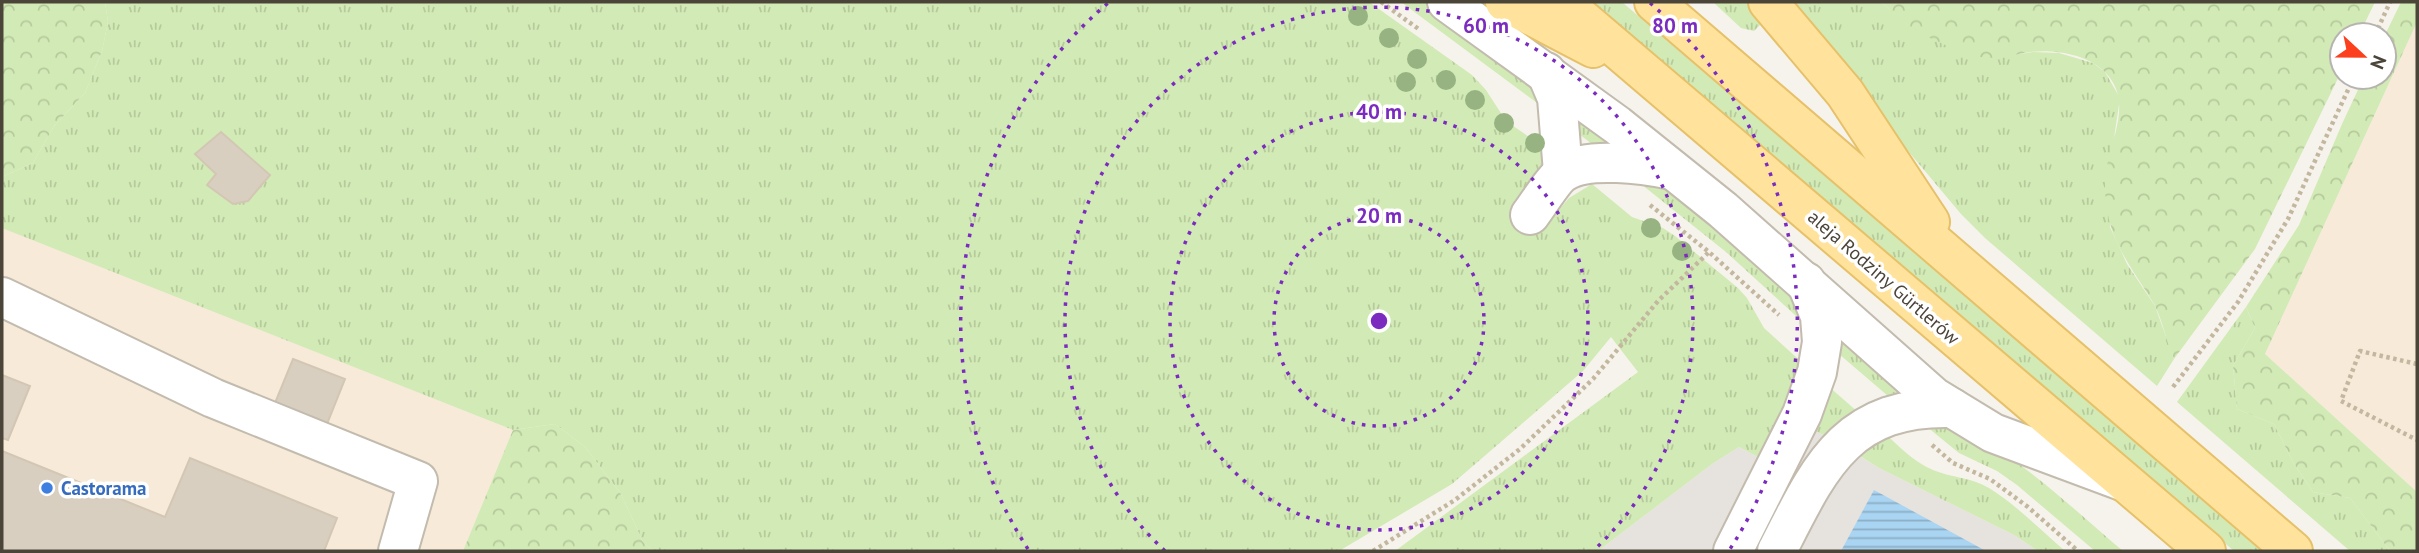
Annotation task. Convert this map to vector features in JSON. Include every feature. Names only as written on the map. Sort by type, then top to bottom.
[{"type":"main road","points":[[1505,2],[1657,82]]},
{"type":"main road","name":"aleja Rodziny Gürtlerów","points":[[1562,2],[2206,551]]},
{"type":"main road","points":[[1654,2],[1677,16],[2293,551]]},
{"type":"main road","points":[[1768,2],[1846,93],[1956,261]]},
{"type":"lane","points":[[1447,2],[1617,125],[1723,210],[1934,397],[1993,433],[2125,482]]},
{"type":"lane","points":[[1546,72],[1557,98],[1563,172]]},
{"type":"lane","points":[[1530,215],[1563,172],[1599,163],[1646,164],[1672,170]]},
{"type":"lane","points":[[1733,551],[1802,414],[1817,372],[1822,342],[1819,316],[1806,282]]},
{"type":"lane","points":[[2,297],[213,398],[418,481],[398,551]]},
{"type":"lane","points":[[1777,551],[1811,484],[1846,439],[1870,424],[1895,415],[1926,407],[1952,408]]},
{"type":"path","points":[[1381,2],[1425,34]]},
{"type":"path","points":[[2381,21],[2390,2]]},
{"type":"path","points":[[2173,387],[2238,302],[2287,219],[2347,91]]},
{"type":"path","points":[[1646,202],[1709,252],[1820,354]]},
{"type":"path","points":[[1373,551],[1455,500],[1520,449],[1593,379],[1658,301],[1709,252]]},
{"type":"path","points":[[2417,363],[2360,351],[2341,401],[2417,440]]},
{"type":"path","points":[[1895,415],[1953,463],[1990,479],[2019,500],[2078,551]]},
{"type":"shaded area","points":[[2417,22],[2417,492],[2265,354],[2385,91],[2398,91],[2398,64]]},
{"type":"shaded area","points":[[2,227],[513,430],[463,551],[2,551]]},
{"type":"shaded area","points":[[1807,427],[1879,468],[2014,535],[2038,551],[1598,551],[1712,464],[1739,447],[1762,459]]},
{"type":"green space","points":[[2,2],[105,2],[108,22],[102,51],[85,93],[54,126],[33,163],[2,177]]},
{"type":"green space","points":[[105,2],[1369,2],[1472,75],[1486,90],[1506,121],[1545,148],[1541,165],[1510,212],[1539,233],[1569,198],[1592,184],[1632,217],[1663,228],[1675,236],[1738,288],[1764,328],[1806,366],[1762,459],[1739,447],[1712,464],[1598,551],[1395,551],[1638,372],[1611,337],[1583,371],[1452,484],[1339,551],[653,551],[643,542],[621,494],[585,447],[555,424],[513,430],[2,228],[2,177],[33,163],[54,126],[85,93],[102,51],[108,22]]},
{"type":"green space","points":[[1401,2],[1431,2],[1525,72],[1544,108]]},
{"type":"green space","points":[[1593,2],[1622,2],[2263,551],[2234,551]]},
{"type":"green space","points":[[1713,2],[1748,2],[1758,14],[1760,25],[1754,31],[1741,28]]},
{"type":"green space","points":[[1783,2],[1881,2],[1907,24],[1965,52],[2013,55],[2033,52],[2059,53],[2093,63],[2105,72],[2120,98],[2114,138],[2110,227],[2127,264],[2155,306],[2174,359],[2157,386],[1985,238],[1961,214]]},
{"type":"green space","points":[[1881,2],[2375,2],[2366,21],[2328,21],[2328,91],[2332,91],[2255,249],[2174,359],[2154,304],[2120,248],[2109,219],[2106,170],[2119,112],[2114,85],[2105,72],[2080,57],[2060,52],[1980,57],[1940,42],[1901,20]]},
{"type":"green space","points":[[2401,2],[2417,2],[2417,22],[2398,64],[2398,21],[2392,21]]},
{"type":"green space","points":[[2357,91],[2385,91],[2265,354],[2417,492],[2417,551],[2390,551],[2350,498],[2313,492],[2293,462],[2274,424],[2237,409],[2233,366],[2255,328],[2246,307],[2299,225]]},
{"type":"green space","points":[[1570,107],[1626,144],[1605,154],[1575,131]]},
{"type":"green space","points":[[1653,178],[1789,284],[1807,326],[1726,252],[1636,180]]},
{"type":"green space","points":[[2246,307],[2255,328],[2233,366],[2237,409],[2274,424],[2293,462],[2313,492],[2350,498],[2390,551],[2350,551],[2177,402]]},
{"type":"green space","points":[[1834,326],[1913,388],[1895,402],[1832,348]]},
{"type":"green space","points":[[1827,385],[1859,413],[1832,439],[1807,427]]},
{"type":"green space","points":[[1921,422],[1954,427],[2001,452],[2044,484],[2123,551],[2095,551],[2017,485],[1997,471],[1959,453]]},
{"type":"green space","points":[[555,424],[585,447],[621,494],[643,542],[653,551],[463,551],[513,430]]},
{"type":"green space","points":[[1881,430],[1926,467],[1975,482],[1999,494],[2065,551],[2038,551],[2014,535],[1879,468],[1852,451]]},
{"type":"water","points":[[1874,490],[1986,551],[1841,551]]},
{"type":"building","points":[[221,132],[270,175],[248,201],[233,204],[207,185],[216,174],[195,154]]},
{"type":"building","points":[[293,359],[345,379],[327,424],[275,403]]},
{"type":"building","points":[[2,375],[30,386],[8,440],[2,438]]},
{"type":"building","name":"Castorama","points":[[2,451],[165,517],[190,458],[337,518],[324,551],[2,551]]},
{"type":"place","name":"Castorama","points":[[47,488]]}]
